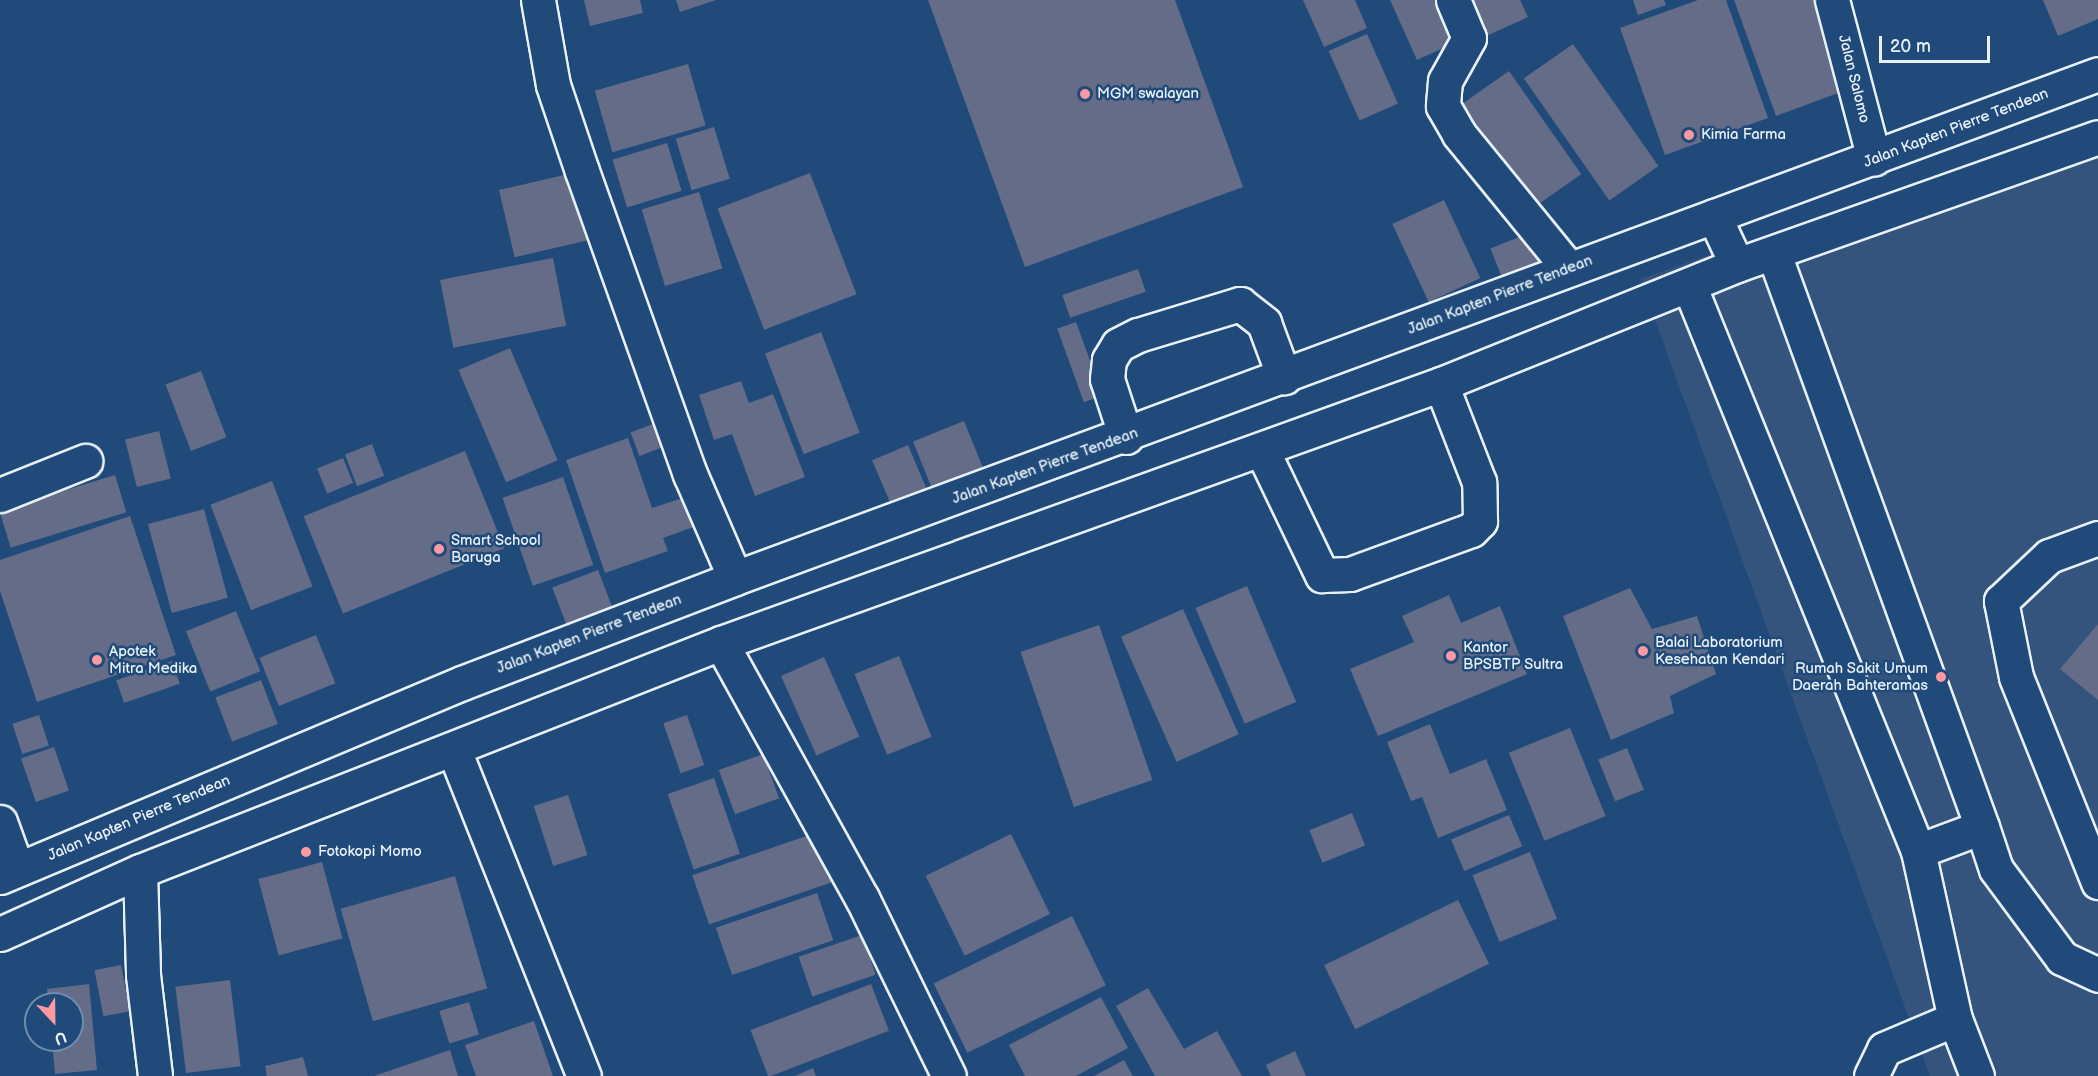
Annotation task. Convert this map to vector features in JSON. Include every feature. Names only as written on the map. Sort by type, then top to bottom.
[{"type":"main road","points":[[538,0],[553,85],[582,171],[690,474],[735,578]]},
{"type":"main road","points":[[1452,0],[1469,38],[1445,81],[1443,106],[1459,134],[1569,269]]},
{"type":"main road","name":"Jalan Salomo","points":[[1832,0],[1874,159]]},
{"type":"main road","name":"Jalan Kapten Pierre Tendean","points":[[8,873],[462,683],[735,578],[1126,437],[1569,269],[1874,159],[2098,74]]},
{"type":"main road","points":[[0,934],[140,871],[454,750],[721,643],[1262,450],[1441,384],[1737,265],[1774,254],[2098,137]]},
{"type":"main road","points":[[1714,216],[1737,265]]},
{"type":"main road","points":[[1774,254],[1996,869],[2055,949],[2098,975]]},
{"type":"main road","points":[[1689,285],[1918,851],[1955,1019],[1977,1076]]},
{"type":"main road","points":[[1126,437],[1107,379],[1109,360],[1118,345],[1138,335],[1240,304],[1264,324],[1284,377]]},
{"type":"main road","points":[[1262,450],[1322,575],[1350,574],[1471,530],[1480,521],[1479,482],[1441,384]]},
{"type":"main road","points":[[0,495],[85,461]]},
{"type":"main road","points":[[2098,538],[2049,556],[2001,601],[2016,677],[2098,882]]},
{"type":"main road","points":[[721,643],[862,898],[949,1076]]},
{"type":"main road","points":[[454,750],[584,1076]]},
{"type":"main road","points":[[0,822],[8,873]]},
{"type":"main road","points":[[1918,851],[1982,826]]},
{"type":"main road","points":[[140,871],[143,975],[155,1076]]},
{"type":"main road","points":[[1871,1076],[1884,1049],[1955,1019]]},
{"type":"shaded area","name":"Rumah Sakit Umum Daerah Bahteramas","points":[[2098,120],[2098,1076],[1930,1076],[1640,279]]},
{"type":"building","points":[[584,0],[640,0],[643,13],[590,26]]},
{"type":"building","points":[[676,0],[716,0],[680,12]]},
{"type":"building","name":"MGM swalayan","points":[[928,0],[1175,0],[1243,187],[1025,267]]},
{"type":"building","points":[[1303,0],[1355,0],[1367,28],[1324,47]]},
{"type":"building","points":[[1390,0],[1446,0],[1463,39],[1417,60]]},
{"type":"building","points":[[1465,0],[1520,0],[1528,17],[1482,38]]},
{"type":"building","points":[[1633,0],[1664,0],[1666,5],[1638,15]]},
{"type":"building","points":[[1698,0],[1726,0],[1768,118],[1665,155],[1620,28]]},
{"type":"building","points":[[1734,0],[1817,0],[1849,89],[1776,116]]},
{"type":"building","points":[[2043,0],[2098,0],[2098,19],[2058,36]]},
{"type":"building","points":[[1367,34],[1398,103],[1360,121],[1329,51]]},
{"type":"building","points":[[1573,44],[1658,166],[1609,200],[1524,78]]},
{"type":"building","points":[[688,64],[706,126],[612,152],[595,91]]},
{"type":"building","points":[[1509,71],[1581,174],[1530,210],[1457,107]]},
{"type":"building","points":[[714,127],[730,179],[692,190],[676,139]]},
{"type":"building","points":[[667,143],[682,191],[627,207],[612,160]]},
{"type":"building","points":[[577,172],[593,239],[515,257],[499,190]]},
{"type":"building","points":[[810,173],[857,294],[764,330],[718,208]]},
{"type":"building","points":[[699,192],[722,269],[665,286],[642,210]]},
{"type":"building","points":[[1444,200],[1480,278],[1429,302],[1392,224]]},
{"type":"building","points":[[1534,231],[1548,265],[1504,283],[1490,249]]},
{"type":"building","points":[[553,258],[566,326],[453,348],[440,280]]},
{"type":"building","points":[[1138,269],[1146,292],[1070,318],[1062,295]]},
{"type":"building","points":[[1076,322],[1103,395],[1084,402],[1057,329]]},
{"type":"building","points":[[821,332],[860,433],[804,454],[765,354]]},
{"type":"building","points":[[510,348],[558,460],[506,482],[458,370]]},
{"type":"building","points":[[201,371],[226,437],[191,451],[166,385]]},
{"type":"building","points":[[741,381],[749,403],[773,394],[805,477],[755,496],[732,434],[714,440],[699,395]]},
{"type":"building","points":[[666,419],[675,442],[639,456],[631,433]]},
{"type":"building","points":[[964,421],[983,467],[932,488],[913,442]]},
{"type":"building","points":[[159,431],[171,479],[137,487],[125,439]]},
{"type":"building","points":[[628,438],[652,508],[692,495],[702,524],[663,538],[668,551],[605,573],[566,460]]},
{"type":"building","points":[[372,444],[384,476],[357,486],[345,454]]},
{"type":"building","points":[[908,445],[927,490],[891,505],[872,460]]},
{"type":"building","points":[[465,451],[504,548],[343,614],[304,516]]},
{"type":"building","points":[[343,458],[353,483],[327,494],[317,468]]},
{"type":"building","points":[[115,475],[126,512],[11,548],[0,510]]},
{"type":"building","points":[[563,477],[593,565],[533,586],[502,498]]},
{"type":"building","points":[[272,481],[312,586],[251,610],[210,505]]},
{"type":"building","points":[[204,509],[228,598],[172,613],[148,524]]},
{"type":"building","points":[[130,516],[176,655],[37,702],[0,591],[0,560]]},
{"type":"building","points":[[598,570],[613,610],[568,628],[552,588]]},
{"type":"building","points":[[1247,586],[1296,702],[1245,724],[1195,608]]},
{"type":"building","name":"Balai Laboratorium Kesehatan Kendari","points":[[1630,588],[1652,629],[1697,616],[1716,674],[1670,696],[1674,713],[1611,740],[1563,616]]},
{"type":"building","name":"Kantor BPSBTP Sultra","points":[[1449,595],[1461,623],[1500,606],[1527,674],[1378,736],[1350,669],[1414,642],[1402,616]]},
{"type":"building","points":[[1183,609],[1239,734],[1177,762],[1121,637]]},
{"type":"building","points":[[236,611],[260,671],[210,691],[186,631]]},
{"type":"building","points":[[2098,624],[2098,700],[2060,669]]},
{"type":"building","points":[[1099,625],[1152,780],[1074,807],[1021,652]]},
{"type":"building","points":[[316,635],[335,683],[279,706],[259,658]]},
{"type":"building","points":[[899,656],[932,737],[887,755],[854,674]]},
{"type":"building","points":[[824,657],[859,736],[816,756],[781,676]]},
{"type":"building","points":[[172,661],[180,684],[124,703],[116,680]]},
{"type":"building","points":[[261,680],[278,724],[232,741],[215,698]]},
{"type":"building","points":[[39,715],[49,745],[22,754],[12,724]]},
{"type":"building","points":[[687,715],[704,765],[681,773],[663,723]]},
{"type":"building","points":[[1430,724],[1450,774],[1486,759],[1507,810],[1438,838],[1422,797],[1411,801],[1387,742]]},
{"type":"building","points":[[1570,728],[1606,816],[1544,841],[1509,753]]},
{"type":"building","points":[[54,747],[69,790],[36,802],[21,758]]},
{"type":"building","points":[[1627,748],[1644,790],[1615,801],[1598,760]]},
{"type":"building","points":[[763,754],[779,798],[735,814],[719,770]]},
{"type":"building","points":[[714,778],[740,854],[694,870],[668,794]]},
{"type":"building","points":[[568,795],[587,855],[553,866],[534,806]]},
{"type":"building","points":[[1352,813],[1365,845],[1322,863],[1309,830]]},
{"type":"building","points":[[1509,815],[1522,846],[1464,871],[1451,840]]},
{"type":"building","points":[[818,832],[835,881],[709,924],[692,875]]},
{"type":"building","points":[[1011,834],[1050,914],[965,956],[926,876]]},
{"type":"building","points":[[1530,852],[1557,919],[1499,942],[1473,875]]},
{"type":"building","points":[[322,862],[342,938],[279,955],[258,879]]},
{"type":"building","points":[[455,876],[487,988],[373,1021],[341,909]]},
{"type":"building","points":[[817,893],[833,940],[732,975],[716,928]]},
{"type":"building","points":[[1458,900],[1489,964],[1355,1029],[1324,965]]},
{"type":"building","points":[[1072,916],[1106,985],[967,1053],[934,984]]},
{"type":"building","points":[[862,935],[876,975],[812,997],[799,957]]},
{"type":"building","points":[[121,965],[130,1011],[103,1016],[94,970]]},
{"type":"building","points":[[230,980],[241,1066],[186,1073],[175,987]]},
{"type":"building","points":[[89,984],[97,1070],[55,1074],[53,1052],[84,1052],[84,992],[47,992],[47,989]]},
{"type":"building","points":[[871,984],[889,1031],[768,1076],[751,1030]]},
{"type":"building","points":[[1148,988],[1184,1049],[1217,1031],[1242,1076],[1155,1076],[1116,1006]]},
{"type":"building","points":[[1101,997],[1128,1048],[1076,1076],[1025,1076],[1009,1045]]},
{"type":"building","points":[[469,1002],[479,1035],[449,1044],[439,1011]]},
{"type":"building","points":[[534,1021],[553,1076],[476,1076],[465,1045]]},
{"type":"building","points":[[450,1050],[458,1076],[374,1076]]},
{"type":"building","points":[[1295,1051],[1306,1076],[1271,1076],[1266,1065]]},
{"type":"building","points":[[303,1057],[308,1076],[267,1076],[265,1066]]},
{"type":"building","points":[[1124,1060],[1133,1076],[1094,1076]]},
{"type":"building","points":[[813,1068],[816,1076],[795,1076]]},
{"type":"place","name":"MGM swalayan","points":[[1085,94]]},
{"type":"place","name":"Kimia Farma","points":[[1689,135]]},
{"type":"place","name":"Smart School Baruga","points":[[439,549]]},
{"type":"place","name":"Balai Laboratorium Kesehatan Kendari","points":[[1643,651]]},
{"type":"place","name":"Kantor BPSBTP Sultra","points":[[1451,656]]},
{"type":"place","name":"Apotek Mitra Medika","points":[[97,660]]},
{"type":"place","name":"Rumah Sakit Umum Daerah Bahteramas","points":[[1941,677]]},
{"type":"place","name":"Fotokopi Momo","points":[[306,852]]}]
